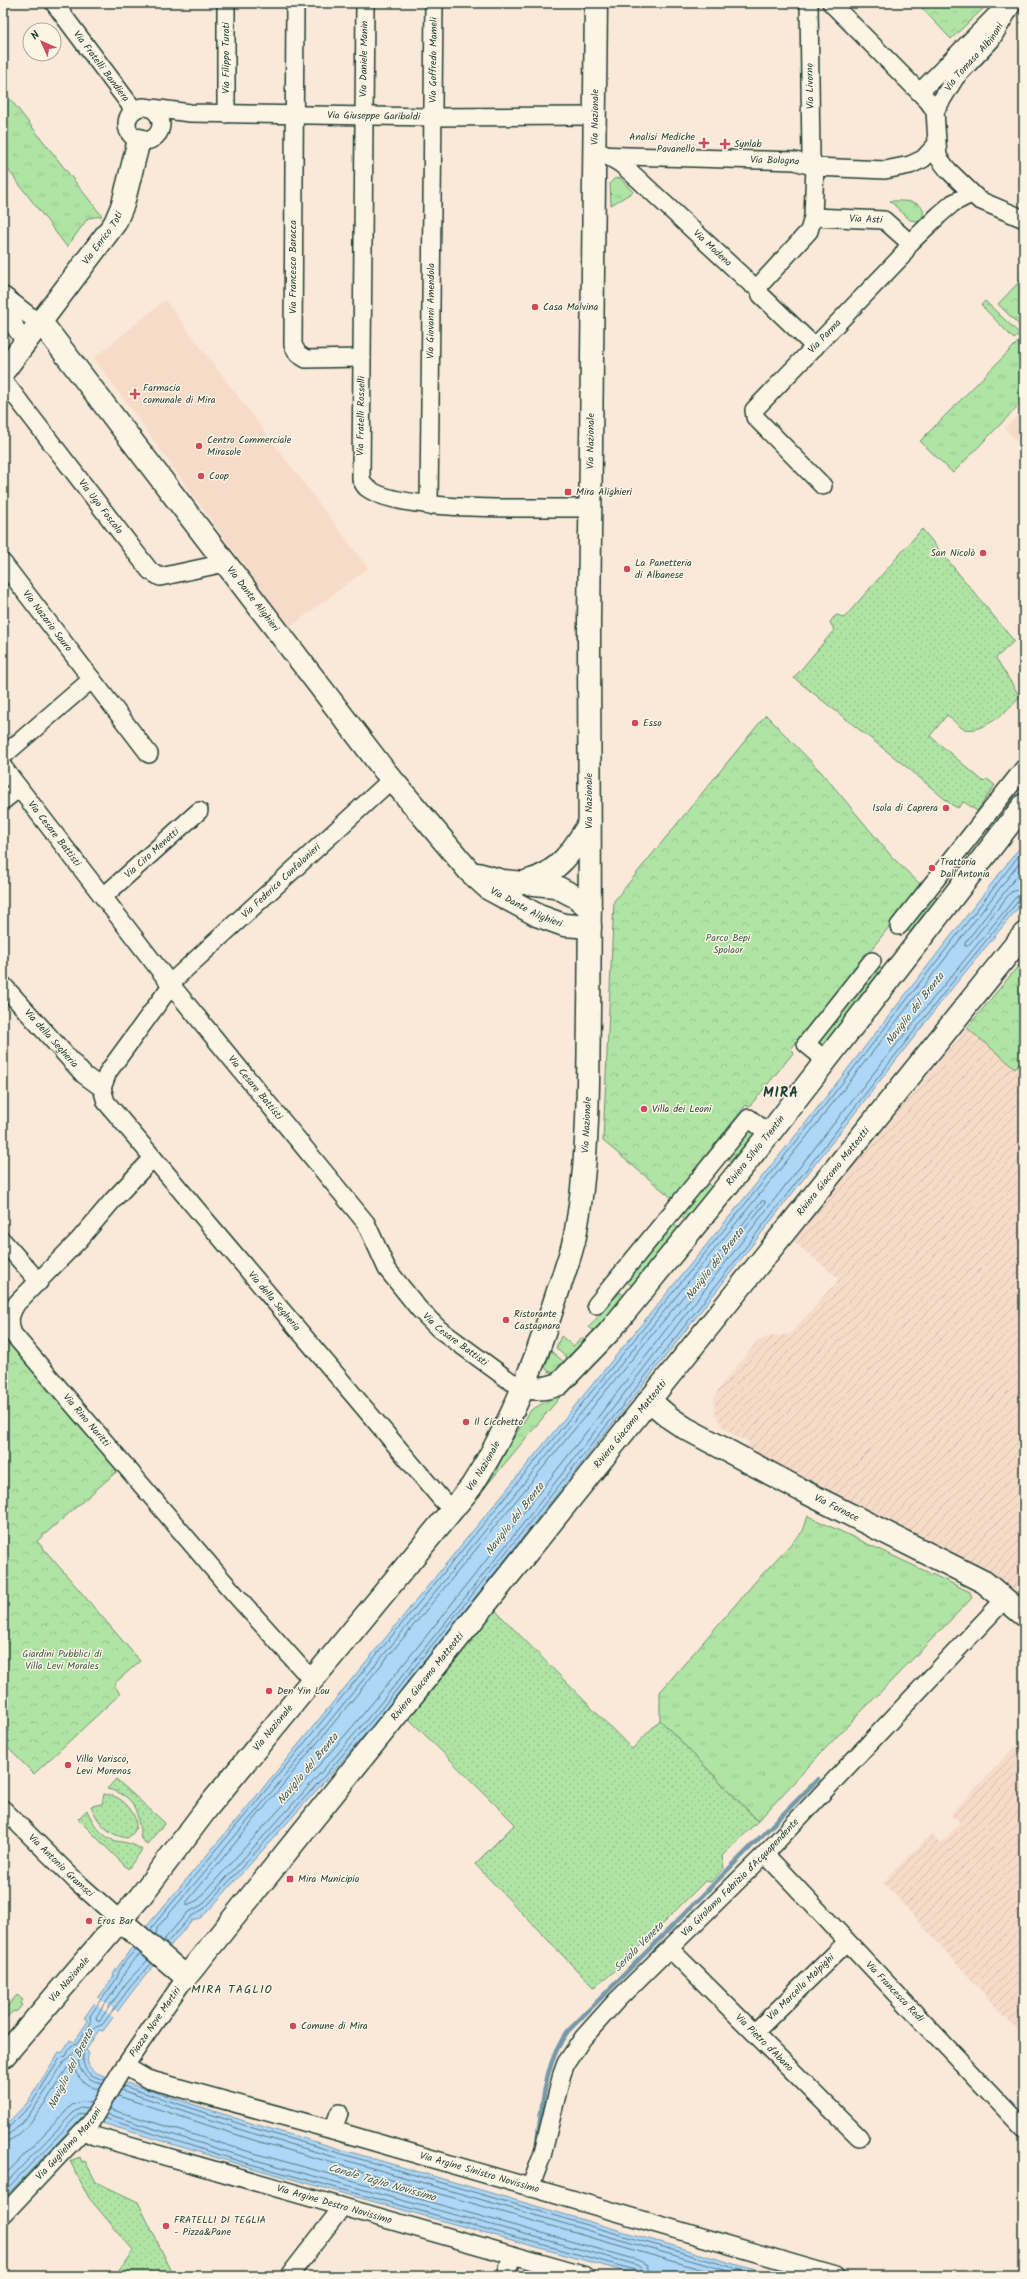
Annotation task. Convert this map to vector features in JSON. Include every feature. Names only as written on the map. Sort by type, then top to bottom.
[{"type":"street","name":"Via Fratelli Bandiera","points":[[54,3],[134,110]]},
{"type":"street","name":"Via Filippo Turati","points":[[226,3],[226,114]]},
{"type":"street","name":"Via Francesco Baracca","points":[[295,3],[293,345],[298,354],[306,359],[362,358]]},
{"type":"street","name":"Via Daniele Manin","points":[[364,116],[365,3]]},
{"type":"street","name":"Via Goffredo Mameli","points":[[433,117],[434,3]]},
{"type":"street","name":"Via Nazionale","points":[[3,2057],[121,1921],[208,1807],[453,1509],[491,1455],[524,1387],[546,1328],[574,1239],[585,1166],[590,918],[590,508],[599,155],[595,116],[596,3]]},
{"type":"street","name":"Via Livorno","points":[[809,3],[811,158],[815,167]]},
{"type":"street","points":[[831,3],[920,92],[935,111],[936,145],[938,157],[971,194],[979,200],[1024,219]]},
{"type":"street","name":"Via Tomaso Albinoni","points":[[920,92],[1008,3]]},
{"type":"street","name":"Via Tomaso Albinoni","points":[[935,111],[955,78],[991,40],[1013,3]]},
{"type":"street","points":[[140,107],[152,108],[159,116],[160,130],[150,139],[139,140],[132,135],[128,126],[129,117],[134,110],[140,107]]},
{"type":"street","name":"Via Giuseppe Garibaldi","points":[[152,108],[190,113],[226,114],[433,117],[595,116]]},
{"type":"street","name":"Via Fratelli Rosselli","points":[[364,116],[360,478],[366,488],[378,494],[429,506],[590,508]]},
{"type":"street","name":"Via Giovanni Amendola","points":[[429,506],[433,117]]},
{"type":"street","name":"Via Enrico Toti","points":[[3,372],[106,237],[120,214],[139,140]]},
{"type":"street","name":"Via Bologna","points":[[599,155],[795,161],[815,167],[885,170],[897,168],[922,159],[936,145]]},
{"type":"street","name":"Via Modena","points":[[599,155],[621,164],[637,178],[751,284],[758,287],[761,295],[815,347]]},
{"type":"street","points":[[758,287],[806,237],[813,217],[815,167]]},
{"type":"street","name":"Via Parma","points":[[823,486],[754,417],[754,410],[902,256],[910,243],[953,203],[971,194]]},
{"type":"street","name":"Via Asti","points":[[813,217],[884,220],[910,243]]},
{"type":"street","points":[[3,296],[40,324]]},
{"type":"street","points":[[3,296],[16,329],[26,342]]},
{"type":"street","name":"Via Dante Alighieri","points":[[40,324],[47,330],[392,779],[469,871],[489,889],[539,916],[564,925],[590,918],[576,897],[555,886],[502,881],[469,871]]},
{"type":"street","name":"Via Ugo Foscolo","points":[[3,380],[150,571],[160,576],[225,563]]},
{"type":"street","name":"Via Nazario Sauro","points":[[3,562],[149,754]]},
{"type":"street","points":[[3,756],[92,679]]},
{"type":"street","name":"Via Cesare Battisti","points":[[3,767],[171,984],[366,1223],[387,1269],[419,1309],[439,1329],[510,1381],[524,1387]]},
{"type":"street","points":[[899,926],[1024,768]]},
{"type":"street","name":"Via Federico Confalonieri","points":[[171,984],[392,779]]},
{"type":"street","points":[[3,801],[19,788]]},
{"type":"street","name":"Riviera Silvio Trentin","points":[[524,1387],[536,1389],[551,1387],[559,1384],[598,1344],[637,1298],[827,1061],[1024,805]]},
{"type":"street","name":"Via Ciro Menotti","points":[[104,896],[199,811]]},
{"type":"street","name":"Via Dante Alighieri","points":[[525,882],[546,875],[557,868],[567,857],[589,824]]},
{"type":"street","points":[[954,858],[972,872]]},
{"type":"street","name":"Riviera Giacomo Matteotti","points":[[238,1915],[649,1400],[1024,934]]},
{"type":"street","points":[[827,1061],[806,1044],[872,961]]},
{"type":"street","points":[[102,1088],[108,1072],[171,984]]},
{"type":"street","name":"Via della Segheria","points":[[3,985],[84,1075],[102,1088],[106,1102],[438,1494],[453,1509]]},
{"type":"street","points":[[596,1305],[749,1118],[769,1134]]},
{"type":"street","name":"Via Rino Naritti","points":[[153,1158],[18,1303],[10,1314],[10,1324],[13,1334],[233,1592],[302,1669],[314,1679]]},
{"type":"street","points":[[671,1214],[691,1231]]},
{"type":"street","points":[[3,1240],[39,1282]]},
{"type":"street","points":[[617,1281],[637,1298]]},
{"type":"street","name":"Via Fornace","points":[[649,1400],[670,1418],[685,1428],[801,1490],[977,1578],[1024,1614]]},
{"type":"street","name":"Via Girolamo Fabrizio d'Acquapendente","points":[[530,2188],[542,2156],[556,2090],[566,2063],[583,2038],[602,2016],[765,1854],[1005,1599]]},
{"type":"street","name":"Via Antonio Gramsci","points":[[3,1809],[121,1921]]},
{"type":"street","name":"Via Francesco Redi","points":[[765,1854],[1024,2129]]},
{"type":"street","name":"Piazza Nove Martiri","points":[[121,2072],[186,1977],[238,1915]]},
{"type":"street","name":"Piazza Nove Martiri","points":[[121,1921],[186,1977]]},
{"type":"street","name":"Via Marcello Malpighi","points":[[756,2032],[847,1942]]},
{"type":"street","name":"Via Pietro d'Abano","points":[[670,1949],[756,2032],[860,2137]]},
{"type":"street","name":"Via Argine Sinistro Novissimo","points":[[121,2072],[333,2130],[836,2276]]},
{"type":"street","name":"Via Guglielmo Marconi","points":[[3,2215],[88,2126],[121,2072]]},
{"type":"street","points":[[333,2130],[339,2113]]},
{"type":"street","name":"Via Argine Destro Novissimo","points":[[88,2126],[94,2136],[586,2276]]},
{"type":"street","points":[[289,2276],[338,2214],[340,2206]]},
{"type":"street","points":[[506,2276],[512,2255]]},
{"type":"shaded area","name":"Centro Commerciale Mirasole","points":[[165,300],[368,568],[289,628],[94,358]]},
{"type":"shaded area","points":[[1024,409],[1024,450],[1005,428]]},
{"type":"shaded area","points":[[967,1028],[1015,1068],[1024,1058],[1024,1600],[995,1575],[745,1448],[750,1442],[736,1437],[722,1426],[715,1414],[714,1398],[722,1384],[756,1343],[767,1337],[790,1334],[839,1279],[792,1240]]},
{"type":"shaded area","points":[[1015,1746],[1024,1754],[1024,2038],[883,1882],[931,1834],[940,1844],[960,1823],[951,1814]]},
{"type":"green space","points":[[917,3],[989,3],[951,39]]},
{"type":"green space","points":[[3,90],[102,216],[88,218],[67,247],[3,163]]},
{"type":"green space","points":[[620,178],[633,192],[611,205],[610,183],[614,179]]},
{"type":"green space","points":[[890,201],[907,201],[918,204],[922,207],[922,218],[917,221],[910,220]]},
{"type":"green space","points":[[1024,277],[1024,330],[998,304]]},
{"type":"green space","points":[[985,301],[1020,334],[1014,339],[981,305]]},
{"type":"green space","points":[[1023,337],[1024,400],[953,473],[920,441]]},
{"type":"green space","points":[[922,529],[1014,641],[996,658],[1020,697],[995,720],[980,728],[964,729],[947,715],[930,736],[984,782],[987,779],[995,785],[977,811],[964,802],[958,808],[952,805],[908,768],[794,678],[834,630],[830,622],[835,616],[838,615],[844,618]]},
{"type":"green space","name":"Parco Bepi Spolaor","points":[[766,715],[824,775],[892,857],[922,886],[791,1049],[794,1052],[749,1107],[746,1105],[672,1198],[603,1141],[614,901]]},
{"type":"green space","points":[[932,894],[937,898],[910,932],[906,929]]},
{"type":"green space","points":[[1024,959],[1024,1058],[1015,1068],[967,1028]]},
{"type":"green space","points":[[878,966],[882,969],[820,1049],[816,1046]]},
{"type":"green space","points":[[752,1128],[756,1131],[730,1162],[726,1159]]},
{"type":"green space","points":[[707,1183],[712,1187],[685,1220],[681,1216]]},
{"type":"green space","points":[[674,1224],[678,1228],[632,1286],[627,1282]]},
{"type":"green space","points":[[620,1292],[625,1296],[594,1331],[589,1327]]},
{"type":"green space","name":"Giardini Pubblici di Villa Levi Morales","points":[[3,1332],[121,1468],[37,1541],[140,1661],[115,1683],[120,1694],[34,1774],[3,1743]]},
{"type":"green space","points":[[561,1336],[573,1346],[582,1338],[585,1341],[568,1359],[556,1348]]},
{"type":"green space","points":[[551,1351],[565,1363],[554,1373],[548,1371],[545,1367]]},
{"type":"green space","points":[[565,1391],[477,1497],[531,1410]]},
{"type":"green space","points":[[808,1516],[970,1592],[972,1598],[820,1754],[758,1821],[660,1720],[660,1692],[755,1582],[803,1531]]},
{"type":"green space","points":[[495,1610],[632,1749],[660,1720],[758,1821],[722,1856],[724,1868],[711,1882],[705,1881],[617,1969],[594,1988],[475,1864],[515,1824],[409,1719]]},
{"type":"green space","points":[[116,1779],[165,1823],[147,1844],[141,1839],[137,1814],[130,1801],[125,1796],[107,1789]]},
{"type":"green space","points":[[104,1794],[114,1796],[122,1800],[131,1810],[136,1822],[133,1834],[127,1838],[109,1831],[97,1818],[91,1806],[102,1804]]},
{"type":"green space","points":[[87,1810],[95,1825],[107,1837],[133,1845],[142,1850],[128,1869],[78,1819]]},
{"type":"green space","points":[[17,1995],[23,2000],[20,2004],[22,2005],[17,2011],[12,2012],[3,2021],[3,2011]]},
{"type":"green space","points":[[65,2135],[57,2148],[3,2207],[3,2199]]},
{"type":"green space","points":[[80,2157],[82,2162],[85,2161],[96,2182],[138,2202],[174,2276],[116,2276],[133,2250],[89,2198],[70,2161]]},
{"type":"water","points":[[1024,842],[1024,900],[1022,903],[953,987],[626,1407],[386,1710],[331,1774],[208,1911],[200,1918],[192,1920],[135,1988],[103,2031],[99,2030],[86,2050],[89,2053],[89,2065],[93,2071],[105,2076],[254,2124],[776,2276],[641,2276],[238,2164],[82,2117],[3,2199],[3,2128],[27,2103],[59,2052],[62,2053],[70,2040],[74,2042],[88,2021],[84,2018],[114,1976],[113,1974],[130,1950],[147,1933],[147,1926],[245,1810],[801,1129]]},
{"type":"pier","points":[[97,1997],[118,2012],[114,2018],[93,2002]]},
{"type":"waterway","name":"Seriola Veneta","points":[[537,2142],[549,2070],[560,2043],[568,2031],[818,1779]]},
{"type":"place","name":"Analisi Mediche Pavanello","points":[[704,143]]},
{"type":"place","name":"Synlab","points":[[725,144]]},
{"type":"place","name":"Casa Malvina","points":[[535,307]]},
{"type":"place","name":"Farmacia comunale di Mira","points":[[135,394]]},
{"type":"place","name":"Centro Commerciale Mirasole","points":[[199,446]]},
{"type":"place","name":"Coop","points":[[201,476]]},
{"type":"place","name":"Mira Alighieri","points":[[568,492]]},
{"type":"place","name":"San Nicolò","points":[[983,553]]},
{"type":"place","name":"La Panetteria di Albanese","points":[[627,569]]},
{"type":"place","name":"Esso","points":[[635,723]]},
{"type":"place","name":"Isola di Caprera","points":[[946,808]]},
{"type":"place","name":"Trattoria Dall'Antonia","points":[[932,868]]},
{"type":"place","name":"Villa dei Leoni","points":[[644,1109]]},
{"type":"place","name":"Ristorante Castagnara","points":[[506,1320]]},
{"type":"place","name":"Il Cicchetto","points":[[466,1422]]},
{"type":"place","name":"Den Yin Lou","points":[[269,1691]]},
{"type":"place","name":"Villa Varisco, Levi Morenos","points":[[68,1765]]},
{"type":"place","name":"Mira Municipio","points":[[290,1879]]},
{"type":"place","name":"Eros Bar","points":[[89,1921]]},
{"type":"place","name":"Comune di Mira","points":[[293,2026]]},
{"type":"place","name":"FRATELLI DI TEGLIA - Pizza&Pane","points":[[166,2226]]},
{"type":"district","name":"MIRA","points":[[781,1093]]},
{"type":"district","name":"MIRA TAGLIO","points":[[232,1989]]},
{"type":"water label","name":"Naviglio del Brenta","points":[[915,1009]]},
{"type":"water label","name":"Naviglio del Brenta","points":[[715,1264]]},
{"type":"water label","name":"Naviglio del Brenta","points":[[515,1519]]},
{"type":"water label","name":"Naviglio del Brenta","points":[[308,1769]]},
{"type":"water label","name":"Naviglio del Brenta","points":[[71,2069]]},
{"type":"water label","name":"Canale Taglio Novissimo","points":[[382,2183]]}]
